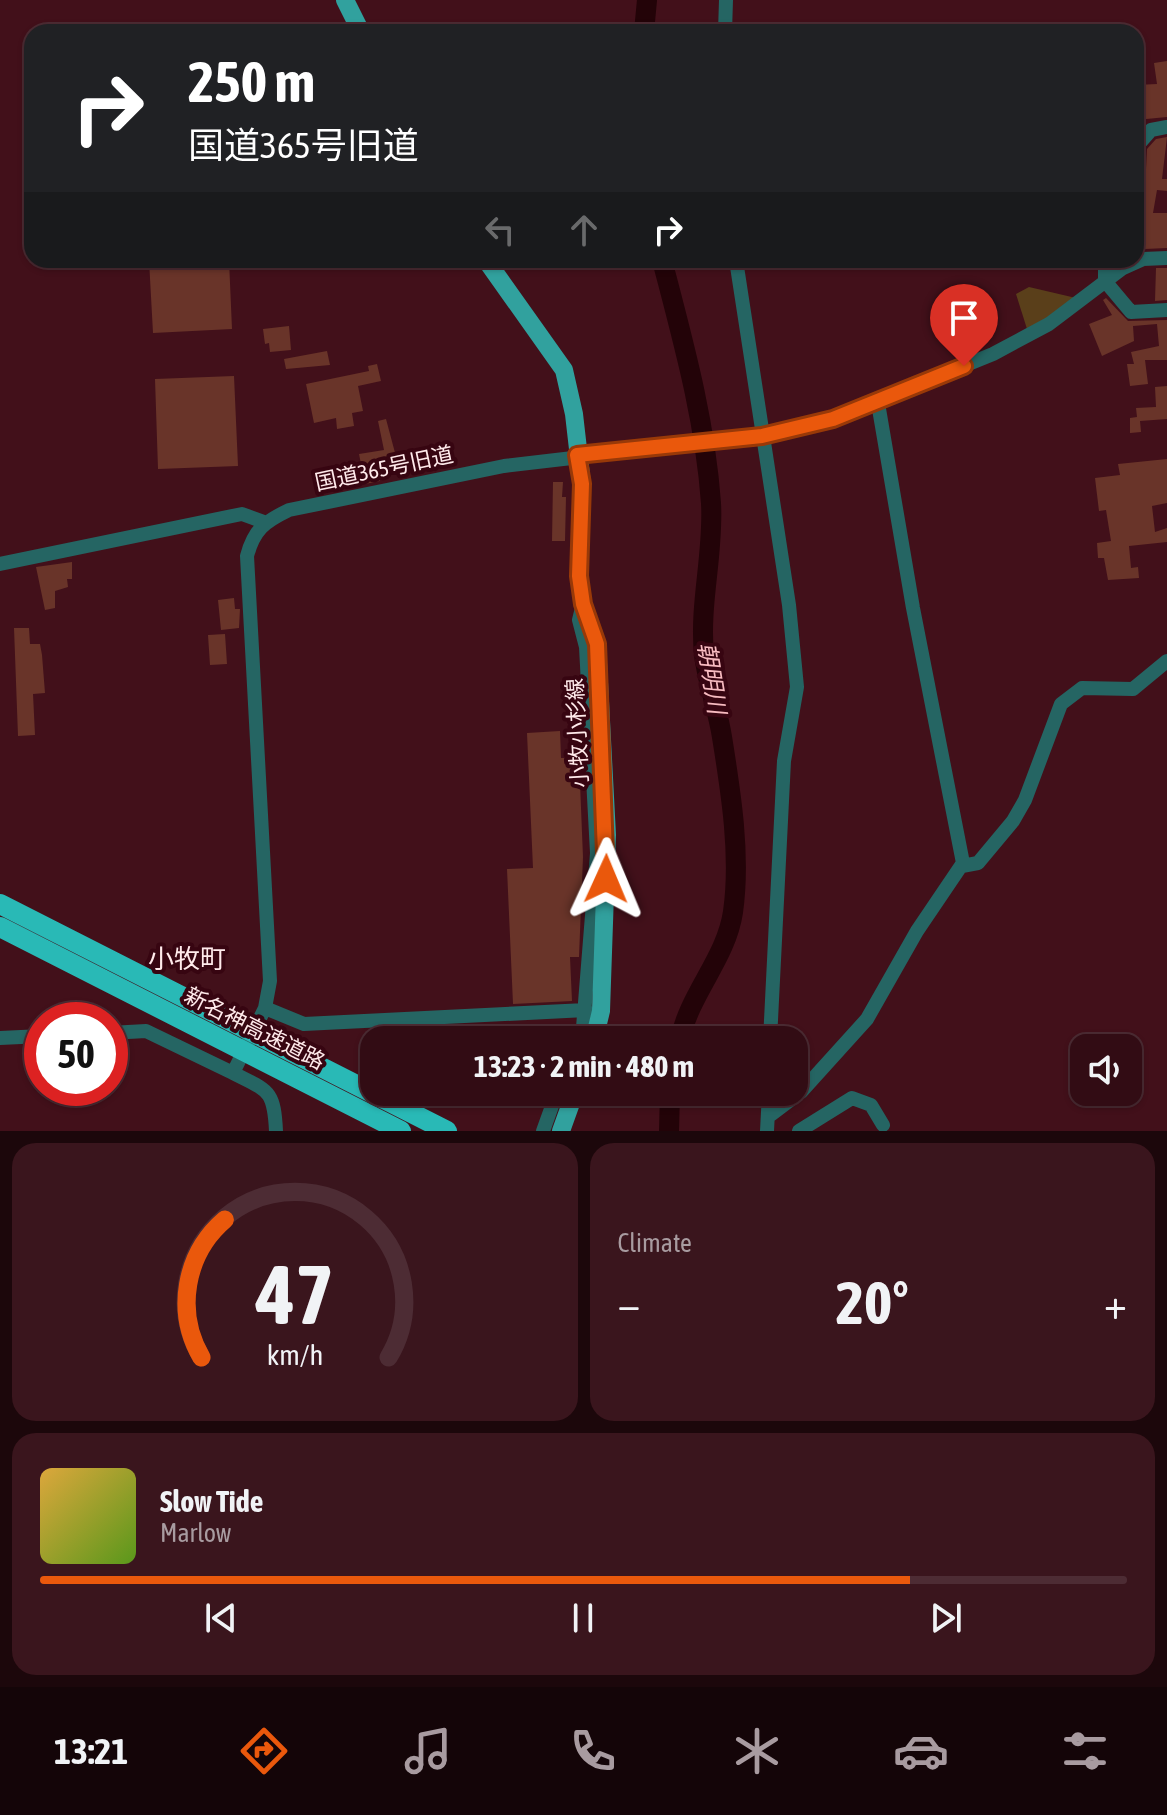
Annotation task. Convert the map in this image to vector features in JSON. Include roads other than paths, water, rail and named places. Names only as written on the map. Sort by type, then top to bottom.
[{"type":"highway","name":"新名神高速道路","points":[[0,904],[447,1131]]},
{"type":"highway","name":"新名神高速道路","points":[[0,927],[401,1131]]},
{"type":"main road","points":[[345,0],[357,24]]},
{"type":"main road","name":"小牧小杉線","points":[[492,268],[564,370],[582,454],[579,576],[583,604],[597,644],[607,835],[601,1011],[597,1026]]},
{"type":"main road","points":[[561,1131],[570,1106]]},
{"type":"street","points":[[725,24],[726,0]]},
{"type":"street","points":[[1144,138],[1151,130],[1167,127]]},
{"type":"street","name":"国道365号旧道","points":[[1144,261],[1167,258]]},
{"type":"street","points":[[737,268],[757,436],[789,605],[797,687],[784,761],[771,1026]]},
{"type":"street","points":[[1105,268],[1105,281],[1131,312],[1167,310]]},
{"type":"street","name":"国道365号旧道","points":[[264,522],[289,510],[504,466],[582,454],[757,436],[833,419],[993,354],[1049,324],[1124,268]]},
{"type":"street","points":[[878,403],[962,866]]},
{"type":"street","points":[[0,564],[242,514],[264,522],[252,536],[247,556],[270,981],[265,1008],[233,1073]]},
{"type":"street","points":[[583,604],[579,620],[587,661],[597,853],[584,1026]]},
{"type":"street","points":[[768,1124],[867,1019],[882,998],[917,931],[962,866],[978,863],[1013,821],[1025,800],[1061,704],[1082,688],[1133,689],[1167,661]]},
{"type":"street","points":[[265,1008],[304,1024],[586,1010]]},
{"type":"street","points":[[128,1032],[146,1031],[270,1092],[275,1102],[276,1131]]},
{"type":"street","points":[[0,1038],[24,1037]]},
{"type":"street","points":[[799,1131],[852,1098],[871,1105],[883,1125]]},
{"type":"street","points":[[543,1131],[552,1106]]},
{"type":"waterway","name":"朝明川","points":[[645,24],[647,0]]},
{"type":"waterway","name":"朝明川","points":[[664,268],[692,380],[708,472],[711,522],[703,616],[704,654],[729,780],[736,869],[729,929],[684,1026]]},
{"type":"waterway","name":"朝明川","points":[[669,1131],[670,1106]]},
{"type":"district","name":"小牧町","points":[[187,959]]}]
